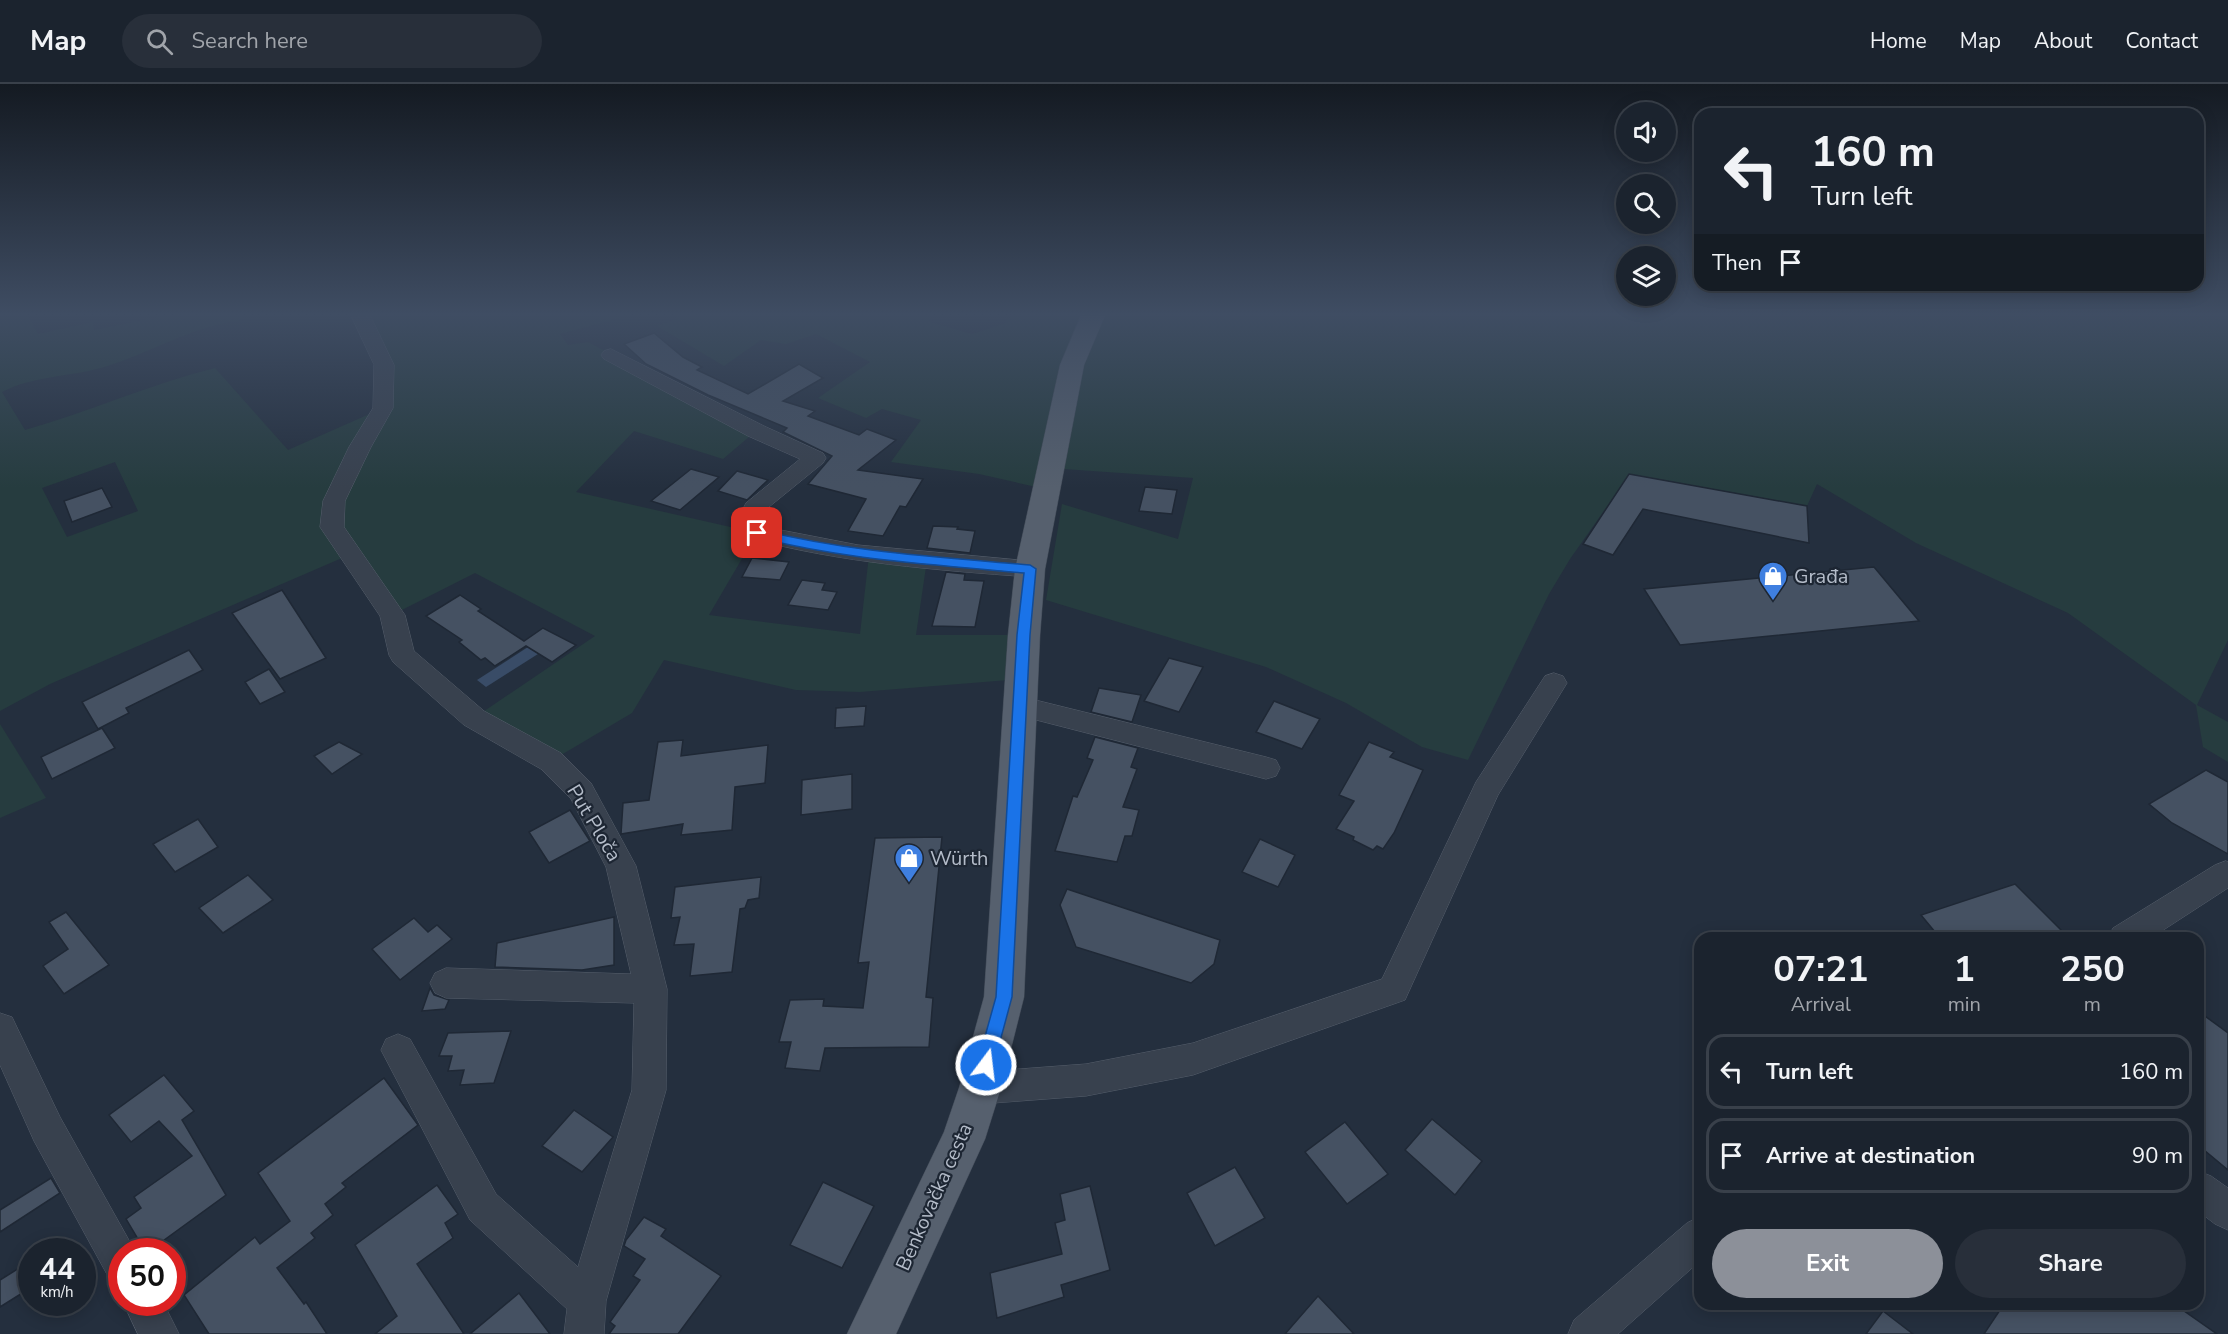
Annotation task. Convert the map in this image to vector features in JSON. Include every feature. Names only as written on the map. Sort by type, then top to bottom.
[{"type":"main road","name":"Benkovačka cesta","points":[[872,1334],[963,1139],[980,1088],[1004,997],[1019,706],[1030,569],[1071,371]]},
{"type":"street","name":"Put Ploča","points":[[384,371],[383,408],[360,447],[334,501],[332,527],[392,615],[402,655],[474,718],[551,761],[580,791],[621,866],[651,989],[649,1090],[585,1317]]},
{"type":"street","points":[[642,371],[746,426],[815,458],[754,507],[749,521],[757,533],[805,546],[869,555],[1030,569]]},
{"type":"street","points":[[980,1088],[1086,1080],[1193,1059],[1393,990],[1486,790],[1554,683]]},
{"type":"street","points":[[1019,706],[1266,768]]},
{"type":"street","points":[[2134,932],[2226,874]]},
{"type":"street","points":[[446,983],[651,989]]},
{"type":"street","points":[[0,1028],[9,1074],[47,1130],[108,1240]]},
{"type":"street","points":[[398,1050],[483,1207],[585,1317]]},
{"type":"street","points":[[2204,1193],[2228,1211]]},
{"type":"street","points":[[1588,1334],[1694,1241]]},
{"type":"street","points":[[149,1316],[159,1334]]},
{"type":"green space","points":[[0,371],[87,371],[26,383],[2,392],[25,430],[167,382],[204,371],[218,371],[288,450],[383,408],[384,371],[643,371],[756,431],[723,459],[634,431],[576,492],[757,533],[709,615],[860,634],[869,555],[927,560],[916,635],[1024,635],[1021,679],[860,692],[796,690],[664,660],[632,713],[551,761],[474,718],[595,636],[475,573],[392,615],[349,555],[50,684],[0,711]],"holes":[[[115,462],[138,511],[67,537],[42,488]]]},
{"type":"green space","points":[[857,371],[2228,371],[2228,640],[2197,705],[2228,722],[2228,762],[2203,747],[2196,705],[2068,613],[1916,543],[1817,484],[1807,506],[1630,474],[1570,559],[1549,594],[1468,760],[1422,747],[1346,703],[1266,667],[1046,600],[1062,504],[1178,539],[1193,478],[1049,468],[1045,489],[979,474],[891,462],[921,420],[882,409],[866,418],[818,398]]},
{"type":"green space","points":[[0,724],[46,798],[0,818]]},
{"type":"water","points":[[528,647],[538,654],[486,687],[477,680]]},
{"type":"building","points":[[661,371],[700,371],[748,394],[787,371],[812,371],[823,378],[783,401],[815,411],[808,416],[859,435],[867,429],[896,440],[858,470],[923,479],[906,507],[900,506],[883,536],[848,531],[866,499],[808,484],[832,456],[783,432],[787,428],[708,395]]},
{"type":"building","points":[[691,469],[719,477],[680,510],[651,501]]},
{"type":"building","points":[[737,471],[768,480],[747,500],[718,491]]},
{"type":"building","points":[[1629,474],[1807,506],[1809,543],[1643,509],[1613,555],[1583,544]]},
{"type":"building","points":[[1145,487],[1177,490],[1172,514],[1139,511]]},
{"type":"building","points":[[102,488],[112,507],[72,522],[64,501]]},
{"type":"building","points":[[933,526],[958,527],[957,529],[975,531],[970,553],[927,548]]},
{"type":"building","points":[[752,558],[789,562],[780,580],[742,577]]},
{"type":"building","points":[[1874,567],[1919,621],[1680,645],[1644,589]]},
{"type":"building","points":[[946,572],[965,574],[964,580],[984,581],[975,627],[932,626]]},
{"type":"building","points":[[802,580],[825,583],[822,590],[837,592],[828,610],[788,605]]},
{"type":"building","points":[[282,590],[326,658],[280,679],[232,613]]},
{"type":"building","points":[[460,595],[481,609],[478,611],[524,641],[543,628],[576,645],[552,662],[526,646],[495,666],[485,658],[481,660],[459,642],[462,640],[426,616]]},
{"type":"building","points":[[189,650],[203,670],[126,708],[129,713],[98,729],[82,702]]},
{"type":"building","points":[[1169,658],[1203,667],[1179,712],[1144,701]]},
{"type":"building","points":[[269,669],[285,692],[260,704],[245,682]]},
{"type":"building","points":[[1099,688],[1141,695],[1132,722],[1091,712]]},
{"type":"building","points":[[1274,701],[1320,719],[1302,749],[1256,732]]},
{"type":"building","points":[[866,706],[864,726],[835,728],[836,708]]},
{"type":"building","points":[[102,728],[115,748],[52,779],[41,757]]},
{"type":"building","points":[[1095,737],[1138,748],[1131,767],[1137,769],[1123,807],[1139,810],[1132,836],[1125,836],[1117,862],[1055,851],[1073,796],[1077,797],[1093,760],[1087,758]]},
{"type":"building","points":[[683,740],[681,756],[768,745],[765,783],[735,787],[732,830],[681,835],[683,824],[621,834],[623,803],[649,800],[658,742]]},
{"type":"building","points":[[339,742],[362,754],[332,774],[314,756]]},
{"type":"building","points":[[1369,742],[1394,752],[1390,757],[1423,770],[1394,833],[1383,849],[1377,846],[1373,850],[1353,840],[1354,837],[1336,829],[1354,801],[1339,795]]},
{"type":"building","points":[[2206,770],[2228,782],[2228,854],[2172,823],[2149,804]]},
{"type":"building","points":[[852,774],[852,809],[801,815],[802,780]]},
{"type":"building","points":[[570,810],[590,841],[549,863],[529,832]]},
{"type":"building","points":[[198,819],[218,847],[175,872],[153,844]]},
{"type":"building","points":[[942,837],[926,997],[933,998],[929,1047],[825,1048],[820,1071],[785,1068],[791,1042],[779,1042],[790,1000],[824,999],[823,1006],[863,1008],[869,962],[858,963],[875,838]]},
{"type":"building","points":[[1260,839],[1295,855],[1278,887],[1242,872]]},
{"type":"building","points":[[248,875],[273,900],[223,933],[199,908]]},
{"type":"building","points":[[761,877],[759,898],[748,900],[745,908],[740,909],[732,972],[690,976],[694,944],[674,945],[680,917],[671,918],[675,887]]},
{"type":"building","points":[[2015,884],[2063,932],[1935,932],[1921,915]]},
{"type":"building","points":[[1067,889],[1220,940],[1214,964],[1191,983],[1076,947],[1060,905]]},
{"type":"building","points":[[66,912],[109,965],[64,994],[43,966],[68,949],[49,922]]},
{"type":"building","points":[[614,917],[614,965],[582,970],[495,967],[497,943]]},
{"type":"building","points":[[414,918],[428,932],[437,925],[452,939],[400,980],[372,949]]},
{"type":"building","points":[[430,988],[434,995],[449,1000],[445,1009],[422,1011]]},
{"type":"building","points":[[2204,1015],[2228,1033],[2228,1170],[2204,1150]]},
{"type":"building","points":[[511,1031],[494,1083],[460,1085],[464,1070],[448,1071],[452,1056],[439,1056],[448,1033]]},
{"type":"building","points":[[164,1075],[194,1111],[182,1120],[226,1195],[167,1238],[137,1238],[126,1219],[141,1208],[134,1197],[192,1156],[159,1121],[131,1142],[109,1115]]},
{"type":"building","points":[[384,1078],[418,1125],[342,1183],[346,1187],[325,1204],[333,1215],[311,1233],[315,1238],[277,1268],[304,1304],[306,1302],[327,1334],[209,1334],[186,1298],[186,1293],[255,1237],[260,1244],[290,1221],[258,1173]]},
{"type":"building","points":[[574,1110],[613,1137],[582,1172],[542,1146]]},
{"type":"building","points":[[1432,1119],[1482,1161],[1455,1195],[1405,1150]]},
{"type":"building","points":[[1345,1122],[1388,1174],[1347,1204],[1305,1152]]},
{"type":"building","points":[[1235,1167],[1265,1218],[1215,1246],[1187,1193]]},
{"type":"building","points":[[51,1178],[60,1193],[0,1232],[0,1210]]},
{"type":"building","points":[[823,1182],[874,1206],[842,1268],[790,1245]]},
{"type":"building","points":[[437,1185],[458,1214],[445,1223],[453,1238],[417,1264],[464,1334],[375,1334],[397,1316],[355,1245]]},
{"type":"building","points":[[1090,1186],[1110,1270],[1061,1285],[1064,1297],[997,1318],[990,1273],[1062,1254],[1055,1223],[1065,1220],[1060,1194]]},
{"type":"building","points":[[644,1217],[666,1229],[661,1236],[721,1276],[678,1334],[609,1334],[615,1326],[610,1322],[640,1280],[633,1276],[645,1259],[624,1246]]},
{"type":"building","points":[[18,1269],[18,1296],[0,1307],[0,1280]]},
{"type":"building","points":[[519,1293],[550,1334],[470,1334]]},
{"type":"building","points":[[1318,1296],[1354,1334],[1285,1334]]},
{"type":"building","points":[[2000,1310],[2183,1310],[2217,1334],[1984,1334]]},
{"type":"building","points":[[1883,1311],[1913,1334],[1866,1334]]},
{"type":"place","name":"Građa","points":[[1773,602]]},
{"type":"place","name":"Würth","points":[[909,884]]},
{"type":"route","points":[[757,533],[805,546],[869,555],[1030,569],[1019,706],[1004,997],[986,1065]]}]
